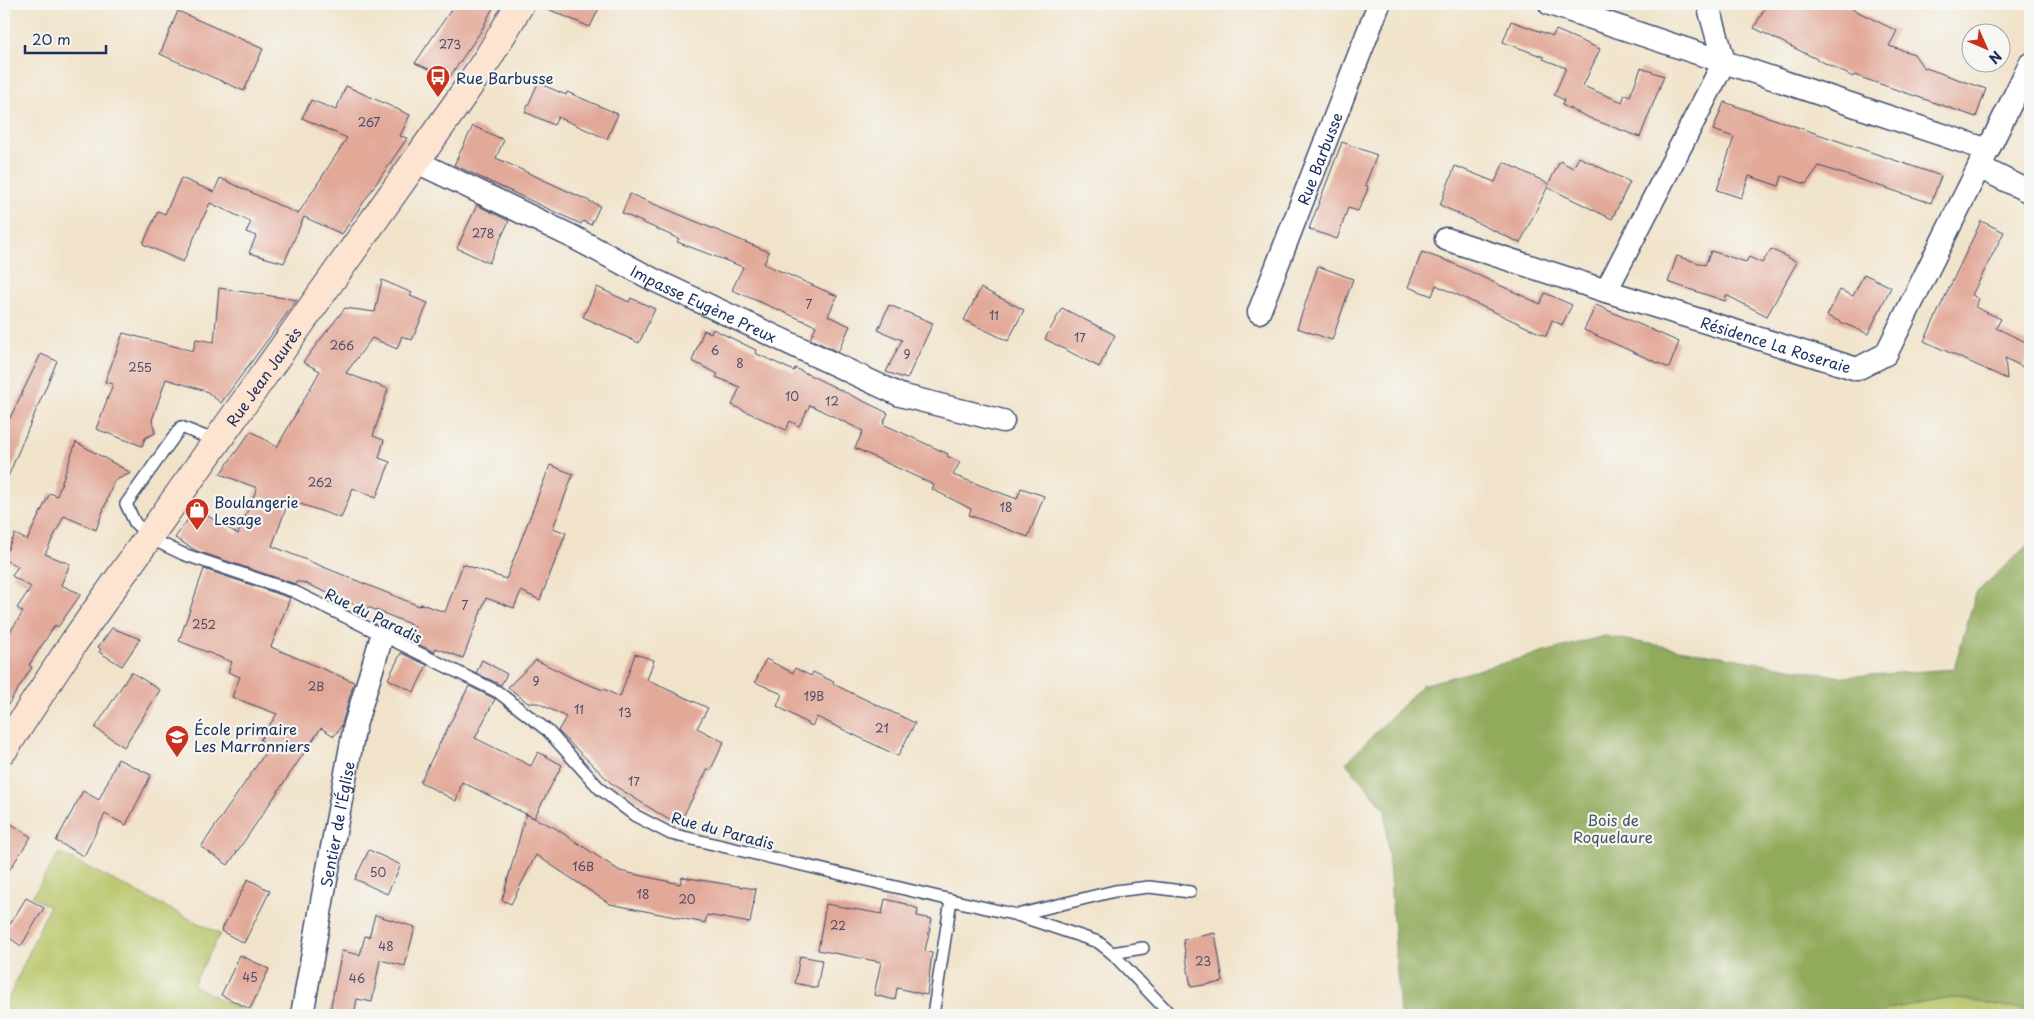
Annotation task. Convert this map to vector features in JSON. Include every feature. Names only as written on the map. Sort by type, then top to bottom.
[{"type":"main road","name":"Rue Jean Jaurès","points":[[4,749],[74,642],[488,58],[520,4]]},
{"type":"street","name":"Rue Barbusse","points":[[1260,312],[1379,4]]},
{"type":"street","points":[[1550,4],[1724,62],[1984,159],[2030,192]]},
{"type":"street","points":[[1606,292],[1724,62],[1708,4]]},
{"type":"street","name":"Résidence La Roseraie","points":[[1446,239],[1606,292],[1857,369],[1886,354],[2030,64]]},
{"type":"street","name":"Impasse Eugène Preux","points":[[415,161],[573,237],[654,280],[900,395],[1004,421]]},
{"type":"street","name":"Sentier de l'Église","points":[[302,1015],[324,885],[355,725],[382,636]]},
{"type":"lane","name":"Rue du Paradis","points":[[218,441],[181,427],[126,504],[135,523],[150,537],[183,554],[293,592],[498,692],[548,731],[600,789],[634,815],[671,834],[1017,915],[1098,942],[1112,953],[1167,1011]]},
{"type":"lane","points":[[1017,915],[1115,892],[1149,887],[1190,892]]},
{"type":"lane","points":[[933,1015],[951,900]]},
{"type":"lane","points":[[1112,953],[1143,948]]},
{"type":"green space","name":"Bois de Roquelaure","points":[[2030,543],[2030,1010],[1952,998],[1887,1009],[1881,1015],[1400,1015],[1385,809],[1346,763],[1422,685],[1604,636],[1842,677],[1954,669],[1976,593]]},
{"type":"green space","points":[[59,853],[220,934],[193,985],[250,1015],[4,1015],[4,1009],[49,907],[32,897]]},
{"type":"green space","points":[[1952,998],[2030,1010],[2030,1015],[1881,1015],[1887,1009]]},
{"type":"building","points":[[455,4],[495,4],[481,31],[449,78],[415,63]]},
{"type":"building","points":[[536,4],[601,4],[590,27]]},
{"type":"building","points":[[1767,4],[1842,4],[1897,31],[1889,46],[1914,54],[1923,67],[1986,89],[1976,117],[1854,75],[1853,77],[1754,28]]},
{"type":"building","points":[[178,11],[263,49],[244,91],[160,54]]},
{"type":"building","points":[[1511,21],[1553,36],[1556,30],[1600,49],[1583,86],[1622,102],[1625,94],[1630,96],[1641,68],[1664,76],[1640,137],[1594,120],[1562,105],[1564,100],[1554,95],[1566,68],[1543,59],[1544,57],[1503,42]]},
{"type":"building","points":[[538,83],[566,95],[567,92],[618,114],[607,139],[558,117],[554,125],[525,112]]},
{"type":"building","points":[[346,86],[410,115],[400,136],[407,138],[342,234],[304,217],[284,263],[249,253],[256,236],[246,232],[251,222],[210,203],[183,262],[143,244],[158,211],[165,214],[181,178],[214,192],[220,178],[298,214],[347,138],[302,118],[311,100],[336,110]]},
{"type":"building","points":[[1724,102],[1941,176],[1931,203],[1819,166],[1806,184],[1782,176],[1779,186],[1749,176],[1741,198],[1717,190],[1734,137],[1713,130]]},
{"type":"building","points":[[473,126],[504,140],[496,158],[600,206],[591,225],[583,221],[581,224],[454,165]]},
{"type":"building","points":[[1342,142],[1377,155],[1365,185],[1368,186],[1367,191],[1358,211],[1348,208],[1337,239],[1309,229]]},
{"type":"building","points":[[1579,157],[1630,182],[1612,219],[1547,187],[1560,161],[1573,168]]},
{"type":"building","points":[[1504,162],[1549,184],[1520,243],[1440,205],[1455,166],[1495,182]]},
{"type":"building","points":[[630,194],[769,252],[764,264],[837,296],[828,316],[850,326],[838,352],[810,339],[816,326],[732,290],[743,267],[677,242],[679,239],[622,213]]},
{"type":"building","points":[[477,205],[509,221],[489,263],[457,248]]},
{"type":"building","points":[[1981,221],[2004,232],[1972,295],[1979,299],[1975,307],[2001,319],[1996,328],[2030,344],[2030,353],[2023,367],[2005,358],[2007,379],[1924,341]]},
{"type":"building","points":[[1771,249],[1797,262],[1767,316],[1726,295],[1725,301],[1668,282],[1677,256],[1705,265],[1711,251],[1746,262],[1749,257],[1762,263]]},
{"type":"building","points":[[1422,252],[1450,262],[1540,304],[1545,293],[1572,305],[1562,325],[1552,320],[1546,336],[1436,285],[1432,296],[1408,287]]},
{"type":"building","points":[[1318,266],[1353,279],[1332,340],[1297,328]]},
{"type":"building","points":[[1864,274],[1891,287],[1868,334],[1827,316],[1840,290],[1853,296]]},
{"type":"building","points":[[382,280],[412,293],[410,296],[428,303],[412,340],[402,336],[397,349],[372,338],[346,373],[388,389],[373,436],[384,440],[379,458],[390,462],[376,498],[353,488],[341,518],[289,500],[272,546],[419,606],[421,604],[445,612],[463,564],[506,579],[550,465],[573,474],[553,528],[566,533],[540,600],[521,591],[514,608],[486,598],[463,658],[436,648],[434,652],[408,639],[415,626],[368,607],[367,610],[302,582],[296,582],[295,584],[197,551],[175,538],[193,512],[201,512],[238,534],[257,488],[220,474],[251,431],[277,447],[320,371],[303,362],[345,308],[375,312]]},
{"type":"building","points":[[597,287],[629,302],[631,298],[655,309],[639,343],[583,317]]},
{"type":"building","points":[[219,288],[297,300],[221,403],[206,391],[166,379],[152,420],[155,433],[145,438],[142,446],[96,429],[113,384],[105,382],[123,333],[193,351],[196,339],[214,342]]},
{"type":"building","points":[[981,288],[1024,310],[1008,341],[964,320]]},
{"type":"building","points":[[889,305],[933,323],[907,379],[886,372],[902,340],[878,330]]},
{"type":"building","points":[[1596,305],[1679,342],[1669,368],[1584,330]]},
{"type":"building","points":[[1062,308],[1115,335],[1099,367],[1045,339]]},
{"type":"building","points":[[713,329],[756,350],[755,353],[794,371],[795,368],[888,413],[883,424],[948,454],[947,456],[960,462],[953,475],[1017,499],[1021,488],[1044,496],[1028,537],[969,515],[971,509],[932,489],[934,485],[855,448],[863,431],[810,405],[799,426],[790,421],[786,430],[732,405],[740,387],[716,377],[718,374],[692,361],[704,330],[711,333]]},
{"type":"building","points":[[41,354],[57,361],[4,486],[4,430]]},
{"type":"building","points":[[76,442],[131,473],[114,481],[96,530],[64,516],[45,554],[70,564],[61,585],[81,594],[58,627],[55,625],[29,665],[32,667],[4,711],[4,641],[23,612],[17,608],[31,587],[12,576],[18,566],[4,560],[4,557],[15,534],[27,540],[50,493],[57,496]]},
{"type":"building","points":[[204,569],[290,598],[271,647],[354,682],[341,727],[334,736],[321,728],[228,865],[201,847],[270,746],[260,740],[277,714],[232,697],[240,677],[228,672],[232,662],[179,641]]},
{"type":"building","points":[[112,628],[140,639],[122,666],[99,652],[101,649],[98,647]]},
{"type":"building","points":[[401,653],[427,665],[414,692],[388,679]]},
{"type":"building","points":[[635,654],[654,660],[647,680],[708,708],[697,728],[724,742],[710,771],[708,769],[679,824],[666,818],[612,784],[558,731],[566,717],[538,703],[528,703],[508,687],[536,660],[575,679],[620,697]]},
{"type":"building","points":[[766,659],[793,673],[795,668],[811,676],[813,672],[834,682],[833,684],[915,723],[898,756],[817,717],[812,726],[777,706],[782,694],[755,682]]},
{"type":"building","points":[[482,660],[507,674],[501,685],[476,673]]},
{"type":"building","points":[[131,672],[160,690],[124,747],[95,728]]},
{"type":"building","points":[[469,686],[495,699],[475,738],[531,766],[538,752],[562,765],[534,818],[462,782],[456,801],[420,782]]},
{"type":"building","points":[[118,759],[151,775],[126,825],[105,814],[84,856],[56,841],[83,791],[99,800]]},
{"type":"building","points":[[526,814],[555,828],[620,871],[680,884],[682,877],[756,889],[750,923],[707,915],[705,923],[610,904],[536,855],[511,904],[502,900]]},
{"type":"building","points":[[4,819],[31,837],[4,878]]},
{"type":"building","points":[[369,850],[401,865],[387,894],[355,879]]},
{"type":"building","points":[[248,879],[270,891],[244,943],[221,931]]},
{"type":"building","points":[[26,898],[44,908],[21,946],[4,934]]},
{"type":"building","points":[[885,899],[918,909],[917,916],[932,919],[925,951],[932,953],[927,995],[897,988],[895,1000],[874,995],[881,962],[818,950],[826,904],[882,914]]},
{"type":"building","points":[[375,915],[415,927],[405,966],[380,960],[372,1002],[357,999],[354,1015],[329,1015],[342,951],[360,955],[365,936],[369,937]]},
{"type":"building","points":[[1215,933],[1223,982],[1191,987],[1183,940]]},
{"type":"building","points":[[240,955],[269,969],[250,1009],[221,995]]},
{"type":"building","points":[[800,956],[822,960],[817,988],[795,983]]},
{"type":"place","name":"Rue Barbusse","points":[[438,98]]},
{"type":"place","name":"Boulangerie Lesage","points":[[197,531]]},
{"type":"place","name":"École primaire Les Marronniers","points":[[177,758]]}]
